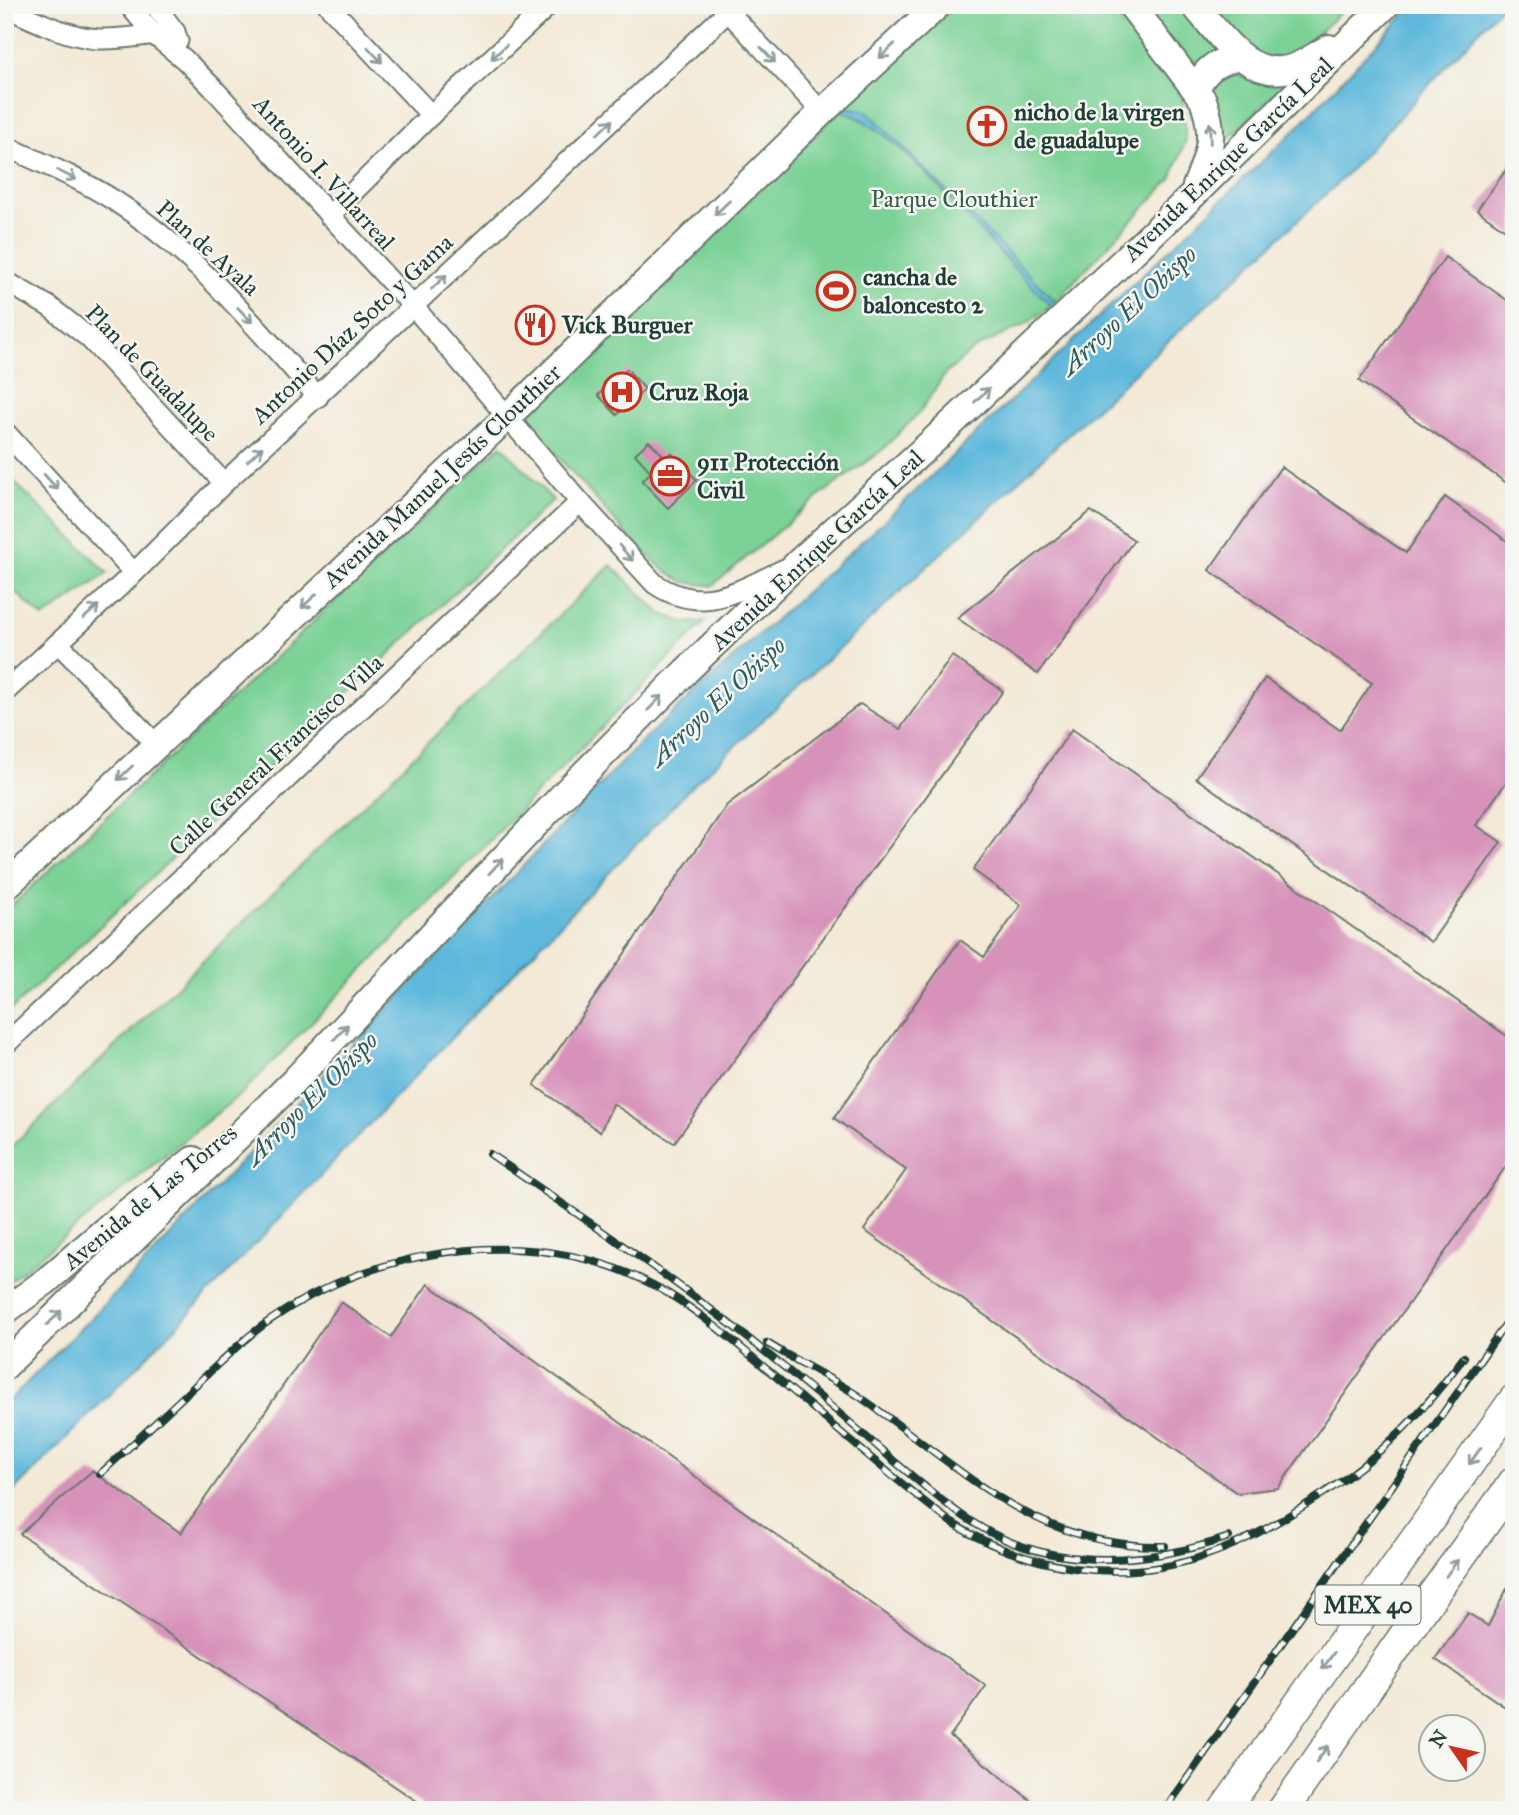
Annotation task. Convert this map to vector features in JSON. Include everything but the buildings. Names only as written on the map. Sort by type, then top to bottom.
[{"type":"main road","name":"MEX 40","points":[[1224,1810],[1514,1400]]},
{"type":"main road","name":"MEX 40","points":[[1283,1810],[1514,1482]]},
{"type":"street","name":"Antonio I. Villarreal","points":[[129,5],[153,34],[184,59],[413,306],[580,502],[655,584],[667,593],[703,601],[799,562]]},
{"type":"street","name":"Antonio I. Villarreal","points":[[155,5],[175,32],[184,59]]},
{"type":"street","points":[[328,5],[431,116]]},
{"type":"street","name":"Avenida Manuel Jesús Clouthier","points":[[5,887],[508,416],[822,112],[937,5]]},
{"type":"street","points":[[1131,5],[1196,89],[1209,115],[1212,137],[1208,156],[1191,197]]},
{"type":"street","points":[[1194,5],[1240,55],[1259,68],[1277,71],[1295,67],[1352,38]]},
{"type":"street","name":"Avenida Enrique García Leal","points":[[294,1081],[566,792],[799,562],[932,442],[1191,197],[1386,5]]},
{"type":"street","points":[[329,216],[547,6]]},
{"type":"street","points":[[5,7],[50,26],[97,39],[175,32]]},
{"type":"street","points":[[728,8],[822,112]]},
{"type":"street","name":"Antonio Díaz Soto y Gama","points":[[5,692],[134,573],[224,483],[728,8]]},
{"type":"street","points":[[1196,89],[1209,68],[1240,55]]},
{"type":"street","name":"Plan de Ayala","points":[[5,146],[93,188],[167,238],[246,316],[318,397]]},
{"type":"street","name":"Plan de Guadalupe","points":[[5,281],[50,307],[89,338],[224,483]]},
{"type":"street","points":[[5,432],[134,573]]},
{"type":"street","name":"Calle General Francisco Villa","points":[[5,1045],[580,502]]},
{"type":"street","points":[[58,642],[156,744]]},
{"type":"street","points":[[5,1366],[294,1081]]},
{"type":"street","name":"Avenida de Las Torres","points":[[5,1311],[294,1081]]},
{"type":"green space","name":"Parque Clouthier","points":[[959,5],[1108,5],[1182,94],[1186,140],[1171,179],[1051,306],[1028,323],[974,349],[945,374],[920,412],[881,451],[826,491],[712,586],[684,582],[664,570],[635,544],[525,419],[844,107]]},
{"type":"green space","points":[[1138,5],[1188,5],[1226,49],[1193,72]]},
{"type":"green space","points":[[1203,5],[1348,5],[1292,58],[1255,58]]},
{"type":"green space","points":[[1232,71],[1262,81],[1276,81],[1293,76],[1221,146],[1209,94],[1209,79]]},
{"type":"green space","points":[[501,445],[553,500],[5,1016],[5,912]]},
{"type":"green space","points":[[5,473],[108,573],[43,618],[5,582]]},
{"type":"green space","points":[[611,565],[660,613],[685,623],[706,621],[242,1093],[5,1285],[5,1153]]},
{"type":"water","name":"Arroyo El Obispo","points":[[1413,5],[1503,5],[1340,181],[692,786],[181,1322],[5,1500],[5,1405],[133,1275],[644,739],[882,523],[1294,131]]},
{"type":"water","points":[[844,107],[867,111],[1055,301],[1051,306],[907,155],[873,127],[840,111]]},
{"type":"railway","points":[[490,1154],[701,1302],[801,1381],[937,1496],[999,1537],[1042,1552],[1095,1559],[1150,1556],[1229,1537]]},
{"type":"railway","points":[[100,1474],[251,1335],[314,1294],[362,1273],[413,1258],[466,1250],[519,1249],[571,1256],[622,1271],[669,1294],[720,1331],[882,1468],[952,1523],[981,1539],[1044,1562],[1109,1571],[1175,1564],[1240,1542],[1333,1487]]},
{"type":"railway","points":[[1165,1810],[1514,1312]]},
{"type":"railway","points":[[767,1343],[860,1397],[965,1475],[1037,1518],[1076,1534],[1118,1543],[1165,1546]]},
{"type":"railway","points":[[1327,1491],[1384,1447],[1434,1395],[1464,1357]]},
{"type":"place","name":"nicho de la virgen de guadalupe","points":[[987,126]]},
{"type":"place","name":"cancha de baloncesto 2","points":[[836,291]]},
{"type":"place","name":"Vick Burguer","points":[[535,325]]},
{"type":"place","name":"Cruz Roja","points":[[622,392]]},
{"type":"place","name":"911 Protección Civil","points":[[670,476]]}]
